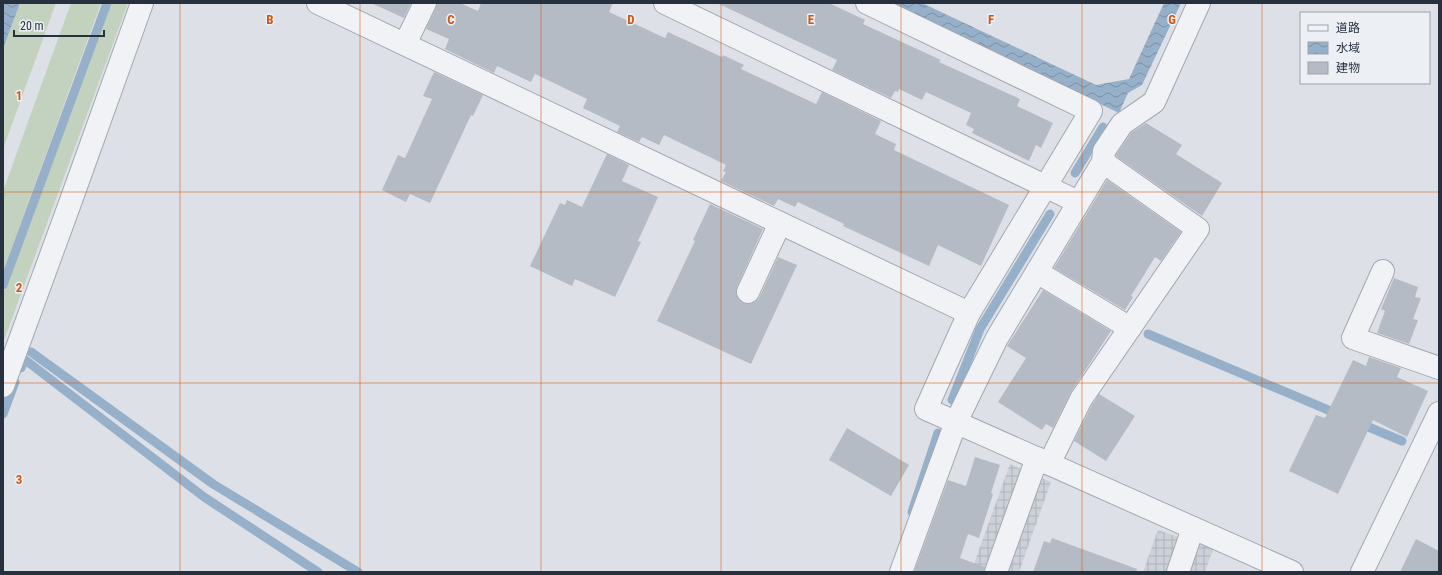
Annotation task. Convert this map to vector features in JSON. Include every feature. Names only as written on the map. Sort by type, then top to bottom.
[{"type":"street","points":[[3,386],[142,3]]},
{"type":"street","points":[[318,3],[969,313]]},
{"type":"street","points":[[405,44],[424,3]]},
{"type":"street","points":[[665,3],[1078,202]]},
{"type":"street","points":[[867,3],[1091,111],[1122,124]]},
{"type":"street","points":[[901,572],[956,422],[997,338],[1103,162],[1104,152],[1122,124],[1154,102],[1199,3]]},
{"type":"street","points":[[1091,111],[969,313],[926,409],[1292,572]]},
{"type":"street","points":[[996,572],[1043,461],[1081,399],[1198,229],[1103,162]]},
{"type":"street","points":[[748,292],[780,223]]},
{"type":"street","points":[[1383,270],[1353,338],[1439,368]]},
{"type":"street","points":[[1037,272],[1130,328]]},
{"type":"street","points":[[1362,572],[1439,413]]},
{"type":"street","points":[[1178,572],[1193,528]]},
{"type":"shaded area","points":[[1010,464],[1051,482],[1019,572],[971,572]]},
{"type":"shaded area","points":[[1158,530],[1213,549],[1205,572],[1143,572]]},
{"type":"green space","points":[[20,3],[56,3],[3,149],[3,49]]},
{"type":"green space","points":[[71,3],[101,3],[3,272],[3,191]]},
{"type":"green space","points":[[110,3],[128,3],[3,343],[3,294]]},
{"type":"water","points":[[3,3],[20,3],[3,49]]},
{"type":"water","points":[[889,3],[922,3],[1096,85],[1129,79],[1164,3],[1181,3],[1142,85],[1128,93],[1119,113]]},
{"type":"building","points":[[371,3],[411,3],[404,18]]},
{"type":"building","points":[[437,3],[460,3],[478,11],[481,3],[613,3],[609,12],[665,38],[668,32],[722,57],[723,55],[744,65],[741,69],[816,104],[822,92],[881,121],[875,134],[896,144],[894,150],[1009,205],[981,266],[938,245],[929,266],[843,226],[844,224],[798,202],[795,207],[778,199],[774,206],[721,181],[726,172],[723,171],[726,165],[664,135],[659,145],[642,137],[639,142],[617,132],[620,126],[583,108],[587,99],[535,74],[531,82],[497,66],[494,73],[445,49],[449,39],[426,29]]},
{"type":"building","points":[[717,3],[829,3],[865,20],[863,24],[941,60],[939,62],[1020,99],[1017,106],[1053,123],[1041,148],[1036,145],[1029,161],[972,133],[974,129],[966,125],[971,113],[926,92],[922,100],[899,89],[898,92],[895,91],[891,98],[832,70],[837,60]]},
{"type":"building","points":[[434,72],[483,95],[473,116],[471,115],[430,203],[410,194],[406,202],[382,190],[398,155],[405,158],[432,99],[423,96]]},
{"type":"building","points":[[1146,123],[1182,145],[1176,154],[1222,183],[1202,216],[1117,157],[1116,155],[1131,133]]},
{"type":"building","points":[[607,154],[629,165],[622,181],[658,197],[638,241],[641,242],[615,297],[575,279],[572,286],[530,266],[560,203],[565,205],[567,200],[582,207]]},
{"type":"building","points":[[1107,180],[1181,232],[1161,261],[1155,257],[1131,296],[1133,297],[1125,310],[1054,268]]},
{"type":"building","points":[[710,204],[763,229],[737,287],[736,293],[738,299],[742,303],[750,304],[759,298],[778,257],[797,265],[751,364],[657,321],[695,241],[693,240]]},
{"type":"building","points":[[1394,278],[1418,287],[1415,297],[1421,298],[1413,319],[1418,320],[1409,344],[1377,333],[1385,311],[1381,309]]},
{"type":"building","points":[[1043,290],[1111,331],[1071,392],[1053,428],[1046,424],[1042,430],[998,402],[1026,358],[1007,346]]},
{"type":"building","points":[[1369,357],[1401,368],[1397,377],[1428,391],[1407,437],[1373,420],[1338,494],[1289,471],[1316,415],[1325,418],[1353,360],[1366,366]]},
{"type":"building","points":[[1099,394],[1135,416],[1106,461],[1074,441]]},
{"type":"building","points":[[847,428],[909,465],[891,496],[829,460]]},
{"type":"building","points":[[975,457],[1000,465],[991,493],[993,494],[979,538],[968,534],[960,558],[985,567],[984,572],[914,572],[948,480],[966,486]]},
{"type":"building","points":[[1052,538],[1137,569],[1136,572],[1033,572],[1044,541],[1050,543]]},
{"type":"building","points":[[1416,539],[1439,551],[1439,572],[1400,572]]},
{"type":"waterway","points":[[3,285],[107,3]]},
{"type":"waterway","points":[[1075,173],[1103,127]]},
{"type":"waterway","points":[[952,400],[980,329],[1050,214]]},
{"type":"waterway","points":[[1148,334],[1340,415]]},
{"type":"waterway","points":[[31,352],[213,484],[358,572]]},
{"type":"waterway","points":[[21,368],[24,359],[204,497],[318,572]]},
{"type":"waterway","points":[[3,414],[15,382]]},
{"type":"waterway","points":[[1359,423],[1402,441]]},
{"type":"waterway","points":[[912,512],[938,433]]}]
